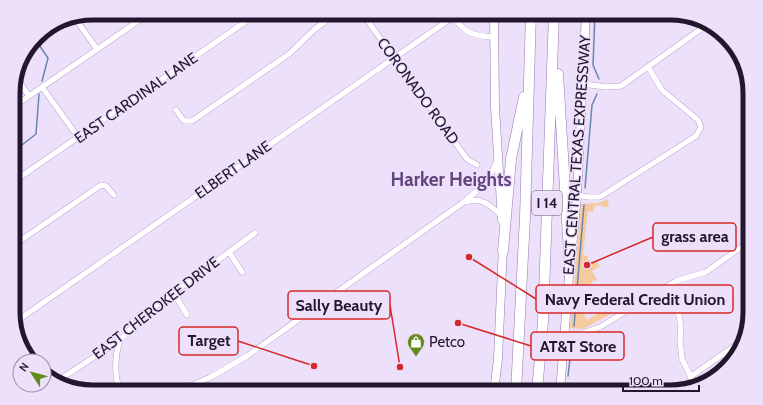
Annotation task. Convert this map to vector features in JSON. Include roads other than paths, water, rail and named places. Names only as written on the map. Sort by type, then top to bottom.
[{"type":"highway","name":"I 14","points":[[516,385],[532,20]]},
{"type":"highway","name":"I 14","points":[[538,385],[543,321],[554,20]]},
{"type":"highway","points":[[553,55],[558,74],[570,270]]},
{"type":"highway","points":[[503,251],[511,159],[530,69]]},
{"type":"main road","points":[[494,20],[493,37],[503,251],[494,385]]},
{"type":"main road","name":"EAST CENTRAL TEXAS EXPRESSWAY","points":[[560,385],[577,195],[586,20]]},
{"type":"street","points":[[20,102],[140,20]]},
{"type":"street","name":"EAST CARDINAL LANE","points":[[20,177],[248,20]]},
{"type":"street","points":[[176,110],[184,121],[192,121],[290,54],[315,29],[327,20]]},
{"type":"street","name":"CORONADO ROAD","points":[[367,20],[467,159],[477,165]]},
{"type":"street","name":"ELBERT LANE","points":[[21,318],[445,20]]},
{"type":"street","points":[[456,20],[462,29],[477,36],[493,37]]},
{"type":"street","points":[[77,22],[97,49]]},
{"type":"street","points":[[583,84],[616,88],[621,86],[702,28]]},
{"type":"street","points":[[577,195],[588,198],[600,197],[696,136],[701,127],[698,120],[662,90],[648,67]]},
{"type":"street","points":[[21,84],[29,96]]},
{"type":"street","points":[[42,87],[78,137]]},
{"type":"street","points":[[192,385],[210,377],[247,356],[461,204],[480,189],[486,182],[494,169],[499,152]]},
{"type":"street","points":[[20,241],[101,185],[106,186],[114,195]]},
{"type":"street","points":[[461,204],[472,200],[481,201],[490,204],[502,216]]},
{"type":"street","name":"EAST CHEROKEE DRIVE","points":[[63,378],[120,340],[146,313],[255,233]]},
{"type":"street","points":[[564,333],[590,332],[676,281],[706,272],[743,246]]},
{"type":"street","points":[[229,252],[242,272]]},
{"type":"street","points":[[663,289],[679,315],[681,327],[680,351],[685,367],[693,381]]},
{"type":"street","points":[[174,293],[187,315]]},
{"type":"street","points":[[117,385],[116,354],[120,340]]},
{"type":"street","points":[[690,376],[734,346]]},
{"type":"waterway","points":[[595,20],[593,65],[599,79]]},
{"type":"waterway","points":[[39,44],[48,58],[42,81]]},
{"type":"waterway","points":[[20,147],[36,134],[39,94]]},
{"type":"waterway","points":[[585,188],[592,105],[597,94]]},
{"type":"waterway","points":[[574,326],[584,205]]},
{"type":"waterway","points":[[568,376],[572,341]]},
{"type":"place","name":"Navy Federal Credit Union","points":[[469,257]]},
{"type":"place","name":"grass area","points":[[587,265]]},
{"type":"place","name":"AT&T Store","points":[[458,323]]},
{"type":"place","name":"Petco","points":[[416,357]]},
{"type":"place","name":"Target","points":[[314,366]]},
{"type":"place","name":"Sally Beauty","points":[[400,367]]},
{"type":"district","name":"Harker Heights","points":[[451,179]]}]
